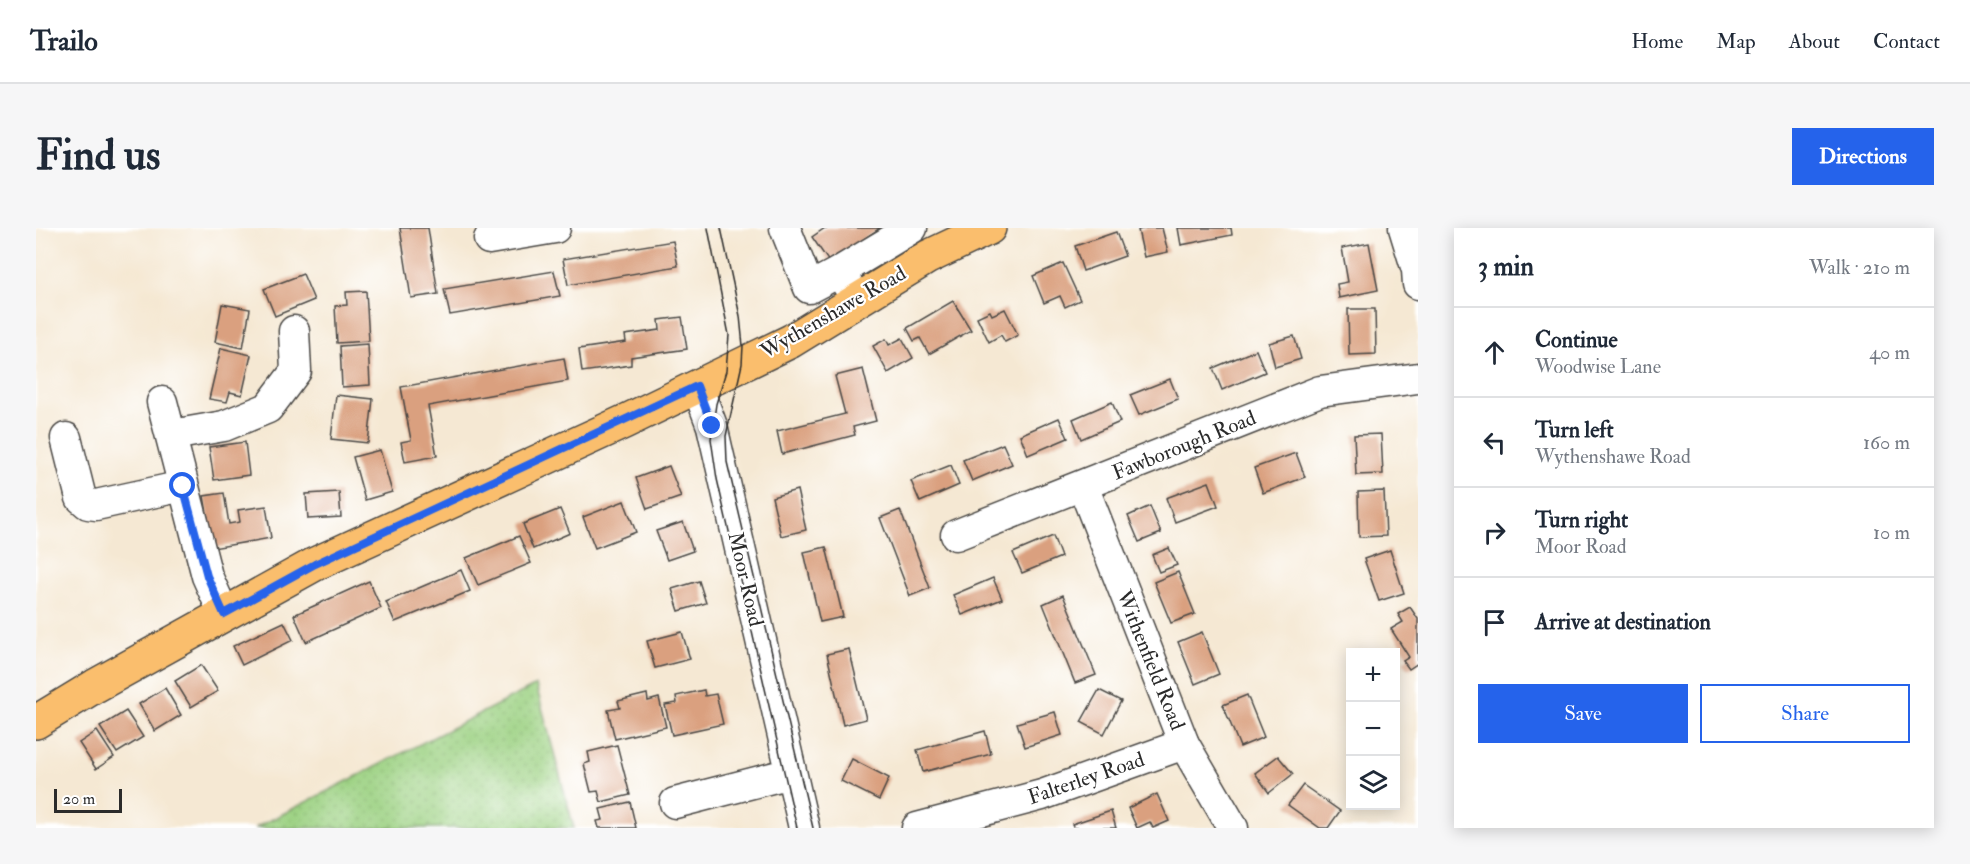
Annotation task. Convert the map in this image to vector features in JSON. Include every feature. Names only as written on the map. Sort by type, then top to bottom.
[{"type":"main road","name":"Wythenshawe Road","points":[[36,722],[315,564],[791,341],[858,300],[932,239],[989,228]]},
{"type":"street","points":[[489,239],[555,228]]},
{"type":"street","points":[[785,228],[809,288],[912,228]]},
{"type":"street","points":[[1404,228],[1417,270],[1418,284]]},
{"type":"street","points":[[839,272],[858,300]]},
{"type":"street","points":[[172,435],[224,426],[268,408],[296,371],[294,332]]},
{"type":"street","name":"Fawborough Road","points":[[956,535],[1320,391],[1418,378]]},
{"type":"street","name":"Moor Road","points":[[697,386],[712,426],[804,828]]},
{"type":"street","points":[[162,402],[207,576],[224,614]]},
{"type":"street","points":[[66,438],[81,498],[88,504],[96,505],[183,486]]},
{"type":"street","name":"Withenfield Road","points":[[1083,486],[1184,744],[1233,828]]},
{"type":"street","name":"Falterley Road","points":[[917,828],[1042,795],[1184,744]]},
{"type":"street","points":[[675,803],[791,773]]},
{"type":"green space","points":[[536,685],[574,828],[255,828]]},
{"type":"building","points":[[400,228],[428,228],[438,294],[411,298]]},
{"type":"building","points":[[825,228],[880,228],[829,262],[812,237]]},
{"type":"building","points":[[1162,228],[1168,252],[1144,257],[1138,230]]},
{"type":"building","points":[[1178,228],[1231,228],[1232,235],[1181,245]]},
{"type":"building","points":[[1116,232],[1125,256],[1083,271],[1075,246]]},
{"type":"building","points":[[673,241],[678,266],[568,285],[563,259]]},
{"type":"building","points":[[1369,243],[1378,290],[1339,298],[1337,284],[1348,282],[1342,248]]},
{"type":"building","points":[[1063,263],[1080,300],[1065,307],[1060,296],[1044,303],[1033,276]]},
{"type":"building","points":[[554,271],[560,296],[450,315],[444,289]]},
{"type":"building","points":[[303,274],[314,300],[275,316],[264,289]]},
{"type":"building","points":[[366,291],[369,341],[337,343],[335,306],[347,305],[346,292]]},
{"type":"building","points":[[953,301],[971,330],[929,354],[920,338],[914,341],[907,328]]},
{"type":"building","points":[[222,304],[250,309],[243,348],[215,342]]},
{"type":"building","points":[[1005,309],[1018,335],[1005,342],[1001,335],[989,342],[977,317],[990,311],[992,315]]},
{"type":"building","points":[[1348,309],[1375,309],[1376,354],[1349,355]]},
{"type":"building","points":[[682,317],[687,349],[631,357],[631,365],[582,372],[579,349],[626,342],[625,335],[660,330],[659,320]]},
{"type":"building","points":[[1294,336],[1301,359],[1275,367],[1269,343]]},
{"type":"building","points":[[902,338],[913,358],[888,373],[873,346],[886,339],[889,345]]},
{"type":"building","points":[[368,344],[370,385],[342,387],[340,346]]},
{"type":"building","points":[[221,348],[251,355],[242,395],[230,392],[227,402],[209,399]]},
{"type":"building","points":[[1256,350],[1265,372],[1222,390],[1213,368]]},
{"type":"building","points":[[564,358],[568,381],[428,406],[437,456],[405,462],[401,442],[411,440],[401,387]]},
{"type":"building","points":[[863,369],[876,421],[853,427],[855,435],[782,454],[777,431],[845,414],[835,376]]},
{"type":"building","points":[[1170,379],[1178,399],[1139,415],[1130,395]]},
{"type":"building","points":[[336,395],[373,399],[368,443],[331,439]]},
{"type":"building","points":[[1112,402],[1120,422],[1081,439],[1073,419]]},
{"type":"building","points":[[1059,418],[1068,438],[1028,455],[1020,435]]},
{"type":"building","points":[[1381,434],[1383,474],[1356,475],[1354,435]]},
{"type":"building","points":[[245,442],[249,475],[214,480],[209,447]]},
{"type":"building","points":[[1003,444],[1012,464],[972,481],[963,460]]},
{"type":"building","points":[[380,450],[392,492],[365,500],[353,457]]},
{"type":"building","points":[[1296,453],[1305,477],[1263,493],[1254,468]]},
{"type":"building","points":[[951,465],[959,485],[920,502],[911,481]]},
{"type":"building","points":[[669,466],[681,497],[647,509],[636,478]]},
{"type":"building","points":[[1209,482],[1218,506],[1175,522],[1166,498]]},
{"type":"building","points":[[797,490],[806,530],[781,536],[772,497]]},
{"type":"building","points":[[1384,491],[1386,536],[1359,537],[1358,492]]},
{"type":"building","points":[[339,492],[341,517],[308,519],[306,494]]},
{"type":"building","points":[[224,493],[229,524],[240,522],[238,510],[266,506],[271,538],[213,548],[204,496]]},
{"type":"building","points":[[624,501],[636,532],[595,548],[583,517]]},
{"type":"building","points":[[1150,506],[1161,533],[1139,542],[1128,516]]},
{"type":"building","points":[[560,509],[570,533],[533,549],[523,524]]},
{"type":"building","points":[[900,510],[930,588],[910,596],[880,518]]},
{"type":"building","points":[[683,522],[693,551],[667,560],[656,531]]},
{"type":"building","points":[[519,536],[531,563],[478,585],[466,558]]},
{"type":"building","points":[[1053,536],[1061,557],[1022,573],[1013,553]]},
{"type":"building","points":[[826,547],[843,617],[820,622],[804,552]]},
{"type":"building","points":[[1169,548],[1177,565],[1159,572],[1152,555]]},
{"type":"building","points":[[1390,550],[1404,593],[1379,601],[1364,559]]},
{"type":"building","points":[[461,570],[470,591],[395,622],[386,602]]},
{"type":"building","points":[[1178,572],[1195,614],[1171,623],[1154,582]]},
{"type":"building","points":[[993,578],[1002,599],[962,615],[953,595]]},
{"type":"building","points":[[369,581],[381,608],[306,642],[294,615]]},
{"type":"building","points":[[699,581],[706,603],[679,611],[672,589]]},
{"type":"building","points":[[1063,595],[1096,675],[1075,683],[1043,604]]},
{"type":"building","points":[[1410,607],[1418,619],[1418,663],[1409,669],[1403,661],[1409,657],[1391,629],[1403,622],[1398,614]]},
{"type":"building","points":[[284,622],[293,640],[242,665],[233,646]]},
{"type":"building","points":[[682,632],[690,659],[655,668],[647,641]]},
{"type":"building","points":[[1202,632],[1219,674],[1195,684],[1178,642]]},
{"type":"building","points":[[849,649],[866,719],[843,725],[827,654]]},
{"type":"building","points":[[201,665],[218,691],[191,707],[175,681]]},
{"type":"building","points":[[165,688],[181,715],[155,731],[139,704]]},
{"type":"building","points":[[704,690],[705,696],[716,694],[723,724],[672,735],[665,705],[677,703],[676,696]]},
{"type":"building","points":[[1099,690],[1121,701],[1104,734],[1081,722]]},
{"type":"building","points":[[647,694],[648,701],[659,698],[666,727],[615,739],[608,710],[620,708],[618,701]]},
{"type":"building","points":[[1247,695],[1264,737],[1240,747],[1223,705]]},
{"type":"building","points":[[126,711],[143,737],[117,753],[100,727]]},
{"type":"building","points":[[1055,712],[1062,735],[1025,747],[1017,723]]},
{"type":"building","points":[[97,731],[114,757],[96,769],[79,743]]},
{"type":"building","points":[[985,731],[991,754],[923,772],[917,750]]},
{"type":"building","points":[[617,745],[630,795],[601,802],[598,791],[591,792],[584,764],[590,762],[588,752]]},
{"type":"building","points":[[1278,756],[1293,774],[1269,793],[1255,773]]},
{"type":"building","points":[[852,759],[889,778],[879,800],[841,781]]},
{"type":"building","points":[[1303,785],[1340,811],[1328,828],[1320,828],[1288,805]]},
{"type":"building","points":[[1157,794],[1169,821],[1153,828],[1150,822],[1137,828],[1128,808]]},
{"type":"building","points":[[630,802],[636,828],[599,828],[597,821],[603,820],[600,809]]},
{"type":"building","points":[[1111,811],[1116,828],[1074,828],[1072,824]]},
{"type":"tram line","points":[[708,228],[729,335],[726,371],[716,404],[711,439],[717,479],[797,828]]},
{"type":"tram line","points":[[721,228],[740,316],[743,346],[742,364],[726,436],[727,462],[813,828]]},
{"type":"route","points":[[183,486],[207,576],[224,614],[315,564],[697,386],[712,426]]}]
